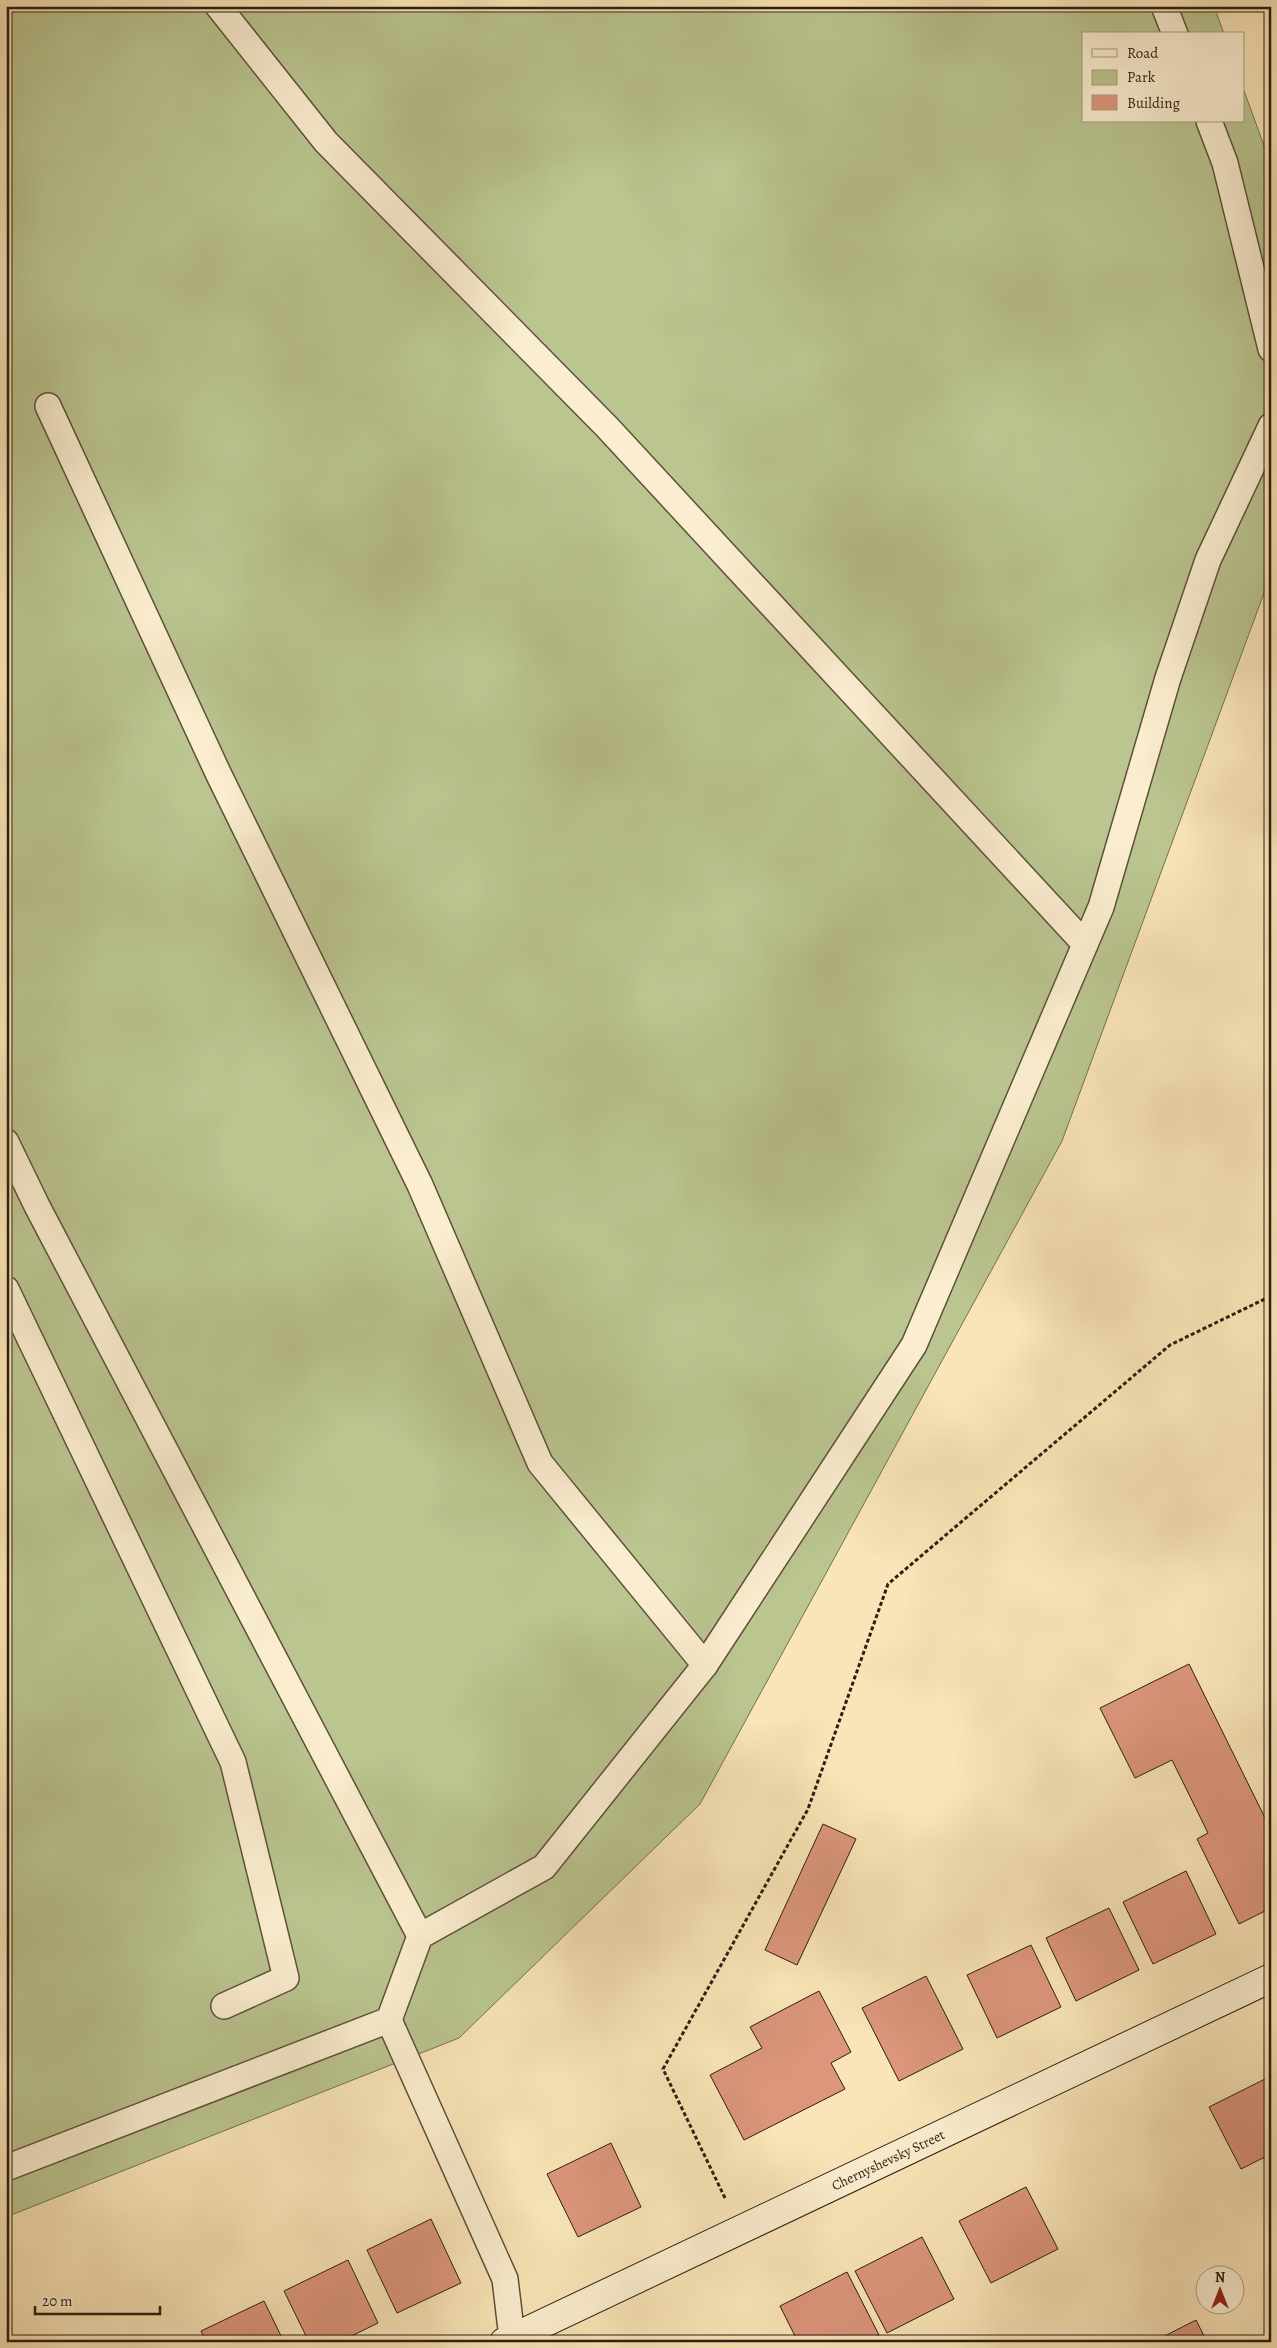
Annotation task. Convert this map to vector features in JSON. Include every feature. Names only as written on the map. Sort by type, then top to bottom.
[{"type":"street","name":"Chernyshevsky Street","points":[[508,2340],[1271,1978]]},
{"type":"lane","points":[[218,6],[326,142],[607,428],[1085,944]]},
{"type":"lane","points":[[1164,6],[1174,32]]},
{"type":"lane","points":[[1209,122],[1225,163],[1271,349]]},
{"type":"lane","points":[[48,406],[219,775],[420,1185],[540,1464],[705,1665]]},
{"type":"lane","points":[[508,2340],[505,2279],[388,2020],[420,1936],[544,1867],[705,1665],[914,1345],[1101,907],[1168,678],[1208,560],[1271,426]]},
{"type":"lane","points":[[6,1142],[37,1206],[420,1936]]},
{"type":"lane","points":[[6,1289],[233,1762],[286,1978],[224,2006]]},
{"type":"lane","points":[[6,2168],[388,2020]]},
{"type":"path","points":[[741,2230],[663,2069],[808,1809],[888,1584],[1170,1345],[1271,1296]]},
{"type":"green space","points":[[6,6],[1214,6],[1223,32],[1082,32],[1082,122],[1244,122],[1244,91],[1271,165],[1271,574],[1062,1141],[700,1804],[459,2038],[6,2217]]},
{"type":"building","points":[[1189,1664],[1271,1830],[1271,1908],[1239,1924],[1197,1839],[1208,1833],[1172,1760],[1135,1778],[1100,1708]]},
{"type":"building","points":[[823,1824],[856,1839],[797,1965],[765,1950]]},
{"type":"building","points":[[1186,1871],[1216,1934],[1153,1964],[1123,1902]]},
{"type":"building","points":[[1109,1908],[1139,1970],[1076,2001],[1046,1938]]},
{"type":"building","points":[[1031,1945],[1061,2007],[997,2038],[967,1975]]},
{"type":"building","points":[[926,1976],[963,2049],[899,2081],[862,2008]]},
{"type":"building","points":[[819,1991],[851,2052],[831,2063],[845,2089],[744,2140],[710,2075],[762,2048],[750,2027]]},
{"type":"building","points":[[1271,2076],[1271,2154],[1241,2169],[1209,2107]]},
{"type":"building","points":[[611,2143],[641,2207],[578,2237],[547,2174]]},
{"type":"building","points":[[1026,2187],[1058,2249],[991,2283],[959,2221]]},
{"type":"building","points":[[431,2219],[461,2283],[397,2313],[367,2250]]},
{"type":"building","points":[[922,2237],[954,2299],[887,2333],[855,2271]]},
{"type":"building","points":[[348,2260],[378,2323],[339,2342],[309,2342],[284,2291]]},
{"type":"building","points":[[847,2272],[879,2335],[865,2342],[798,2342],[780,2306]]},
{"type":"building","points":[[264,2301],[284,2342],[206,2342],[201,2331]]},
{"type":"building","points":[[1196,2320],[1207,2342],[1153,2342]]}]
